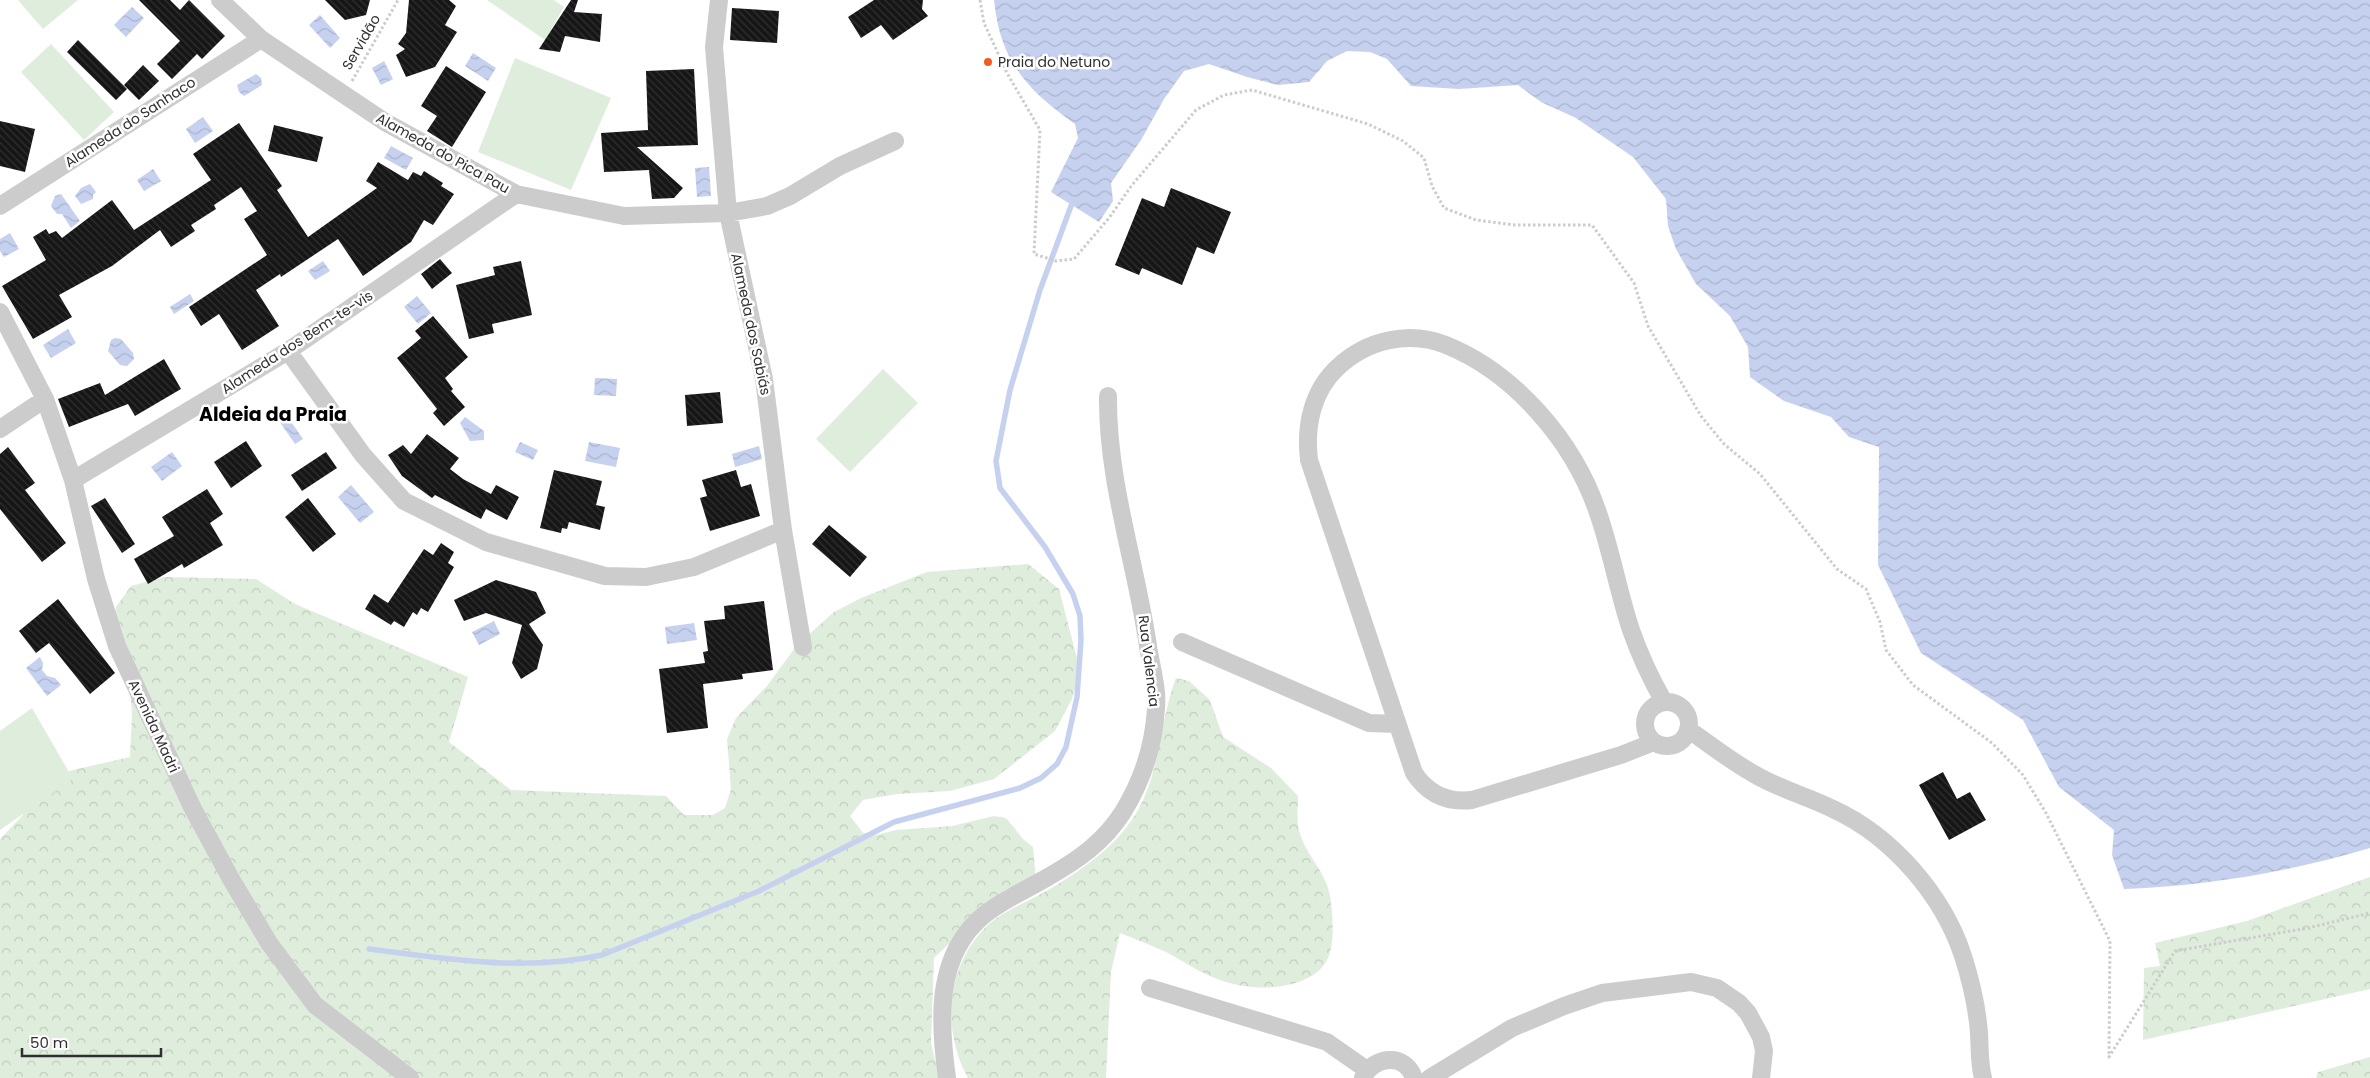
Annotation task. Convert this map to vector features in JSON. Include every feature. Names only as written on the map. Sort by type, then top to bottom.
[{"type":"street","name":"Alameda do Pica Pau","points":[[220,0],[261,39],[385,122],[516,194],[624,216],[728,213],[767,206],[790,196],[840,166],[895,141]]},
{"type":"street","name":"Alameda dos Sabiás","points":[[719,0],[714,47],[728,213],[764,379],[783,530],[803,647]]},
{"type":"street","name":"Alameda do Sanhaco","points":[[0,206],[261,39]]},
{"type":"street","name":"Alameda dos Bem-te-vis","points":[[73,480],[288,351],[516,194]]},
{"type":"street","name":"Avenida Madri","points":[[0,312],[45,399],[73,480],[96,579],[117,646],[193,809],[269,943],[315,1005],[410,1078]]},
{"type":"street","points":[[1654,742],[1648,735],[1646,718],[1656,705],[1672,702],[1686,712],[1688,729],[1679,742],[1671,745],[1654,742],[1622,755],[1462,801],[1434,793],[1419,781],[1414,773],[1397,724],[1309,460],[1307,428],[1316,396],[1334,370],[1346,359],[1375,343],[1406,338],[1439,342],[1478,362],[1520,394],[1557,436],[1582,476],[1598,511],[1640,655],[1664,702]]},
{"type":"street","points":[[288,351],[363,455],[404,501],[486,542],[605,576],[646,576],[694,567],[783,530]]},
{"type":"street","name":"Rua Valencia","points":[[947,1078],[942,1001],[945,976],[954,952],[970,929],[985,914],[1069,866],[1096,846],[1123,812],[1142,775],[1150,746],[1157,707],[1144,619],[1108,430],[1108,396]]},
{"type":"street","points":[[0,429],[45,399]]},
{"type":"street","points":[[1182,642],[1369,723],[1397,724]]},
{"type":"street","points":[[1688,729],[1754,774],[1797,795],[1833,808],[1854,820],[1887,846],[1911,869],[1940,909],[1962,953],[1976,1007],[1979,1062],[1983,1078]]},
{"type":"street","points":[[1430,1078],[1512,1028],[1564,1006],[1602,993],[1692,982],[1705,984],[1723,991],[1739,1003],[1748,1013],[1761,1037],[1764,1051],[1761,1078]]},
{"type":"street","points":[[1150,988],[1327,1042],[1365,1074],[1375,1063],[1384,1060],[1395,1060],[1405,1064],[1414,1078]]},
{"type":"path","name":"Servidão","points":[[344,94],[398,0]]},
{"type":"path","points":[[980,0],[984,23],[1007,73],[1040,130],[1034,254],[1056,262],[1074,259],[1109,218],[1132,185],[1196,110],[1224,95],[1252,90],[1368,124],[1403,141],[1424,158],[1432,186],[1444,208],[1476,220],[1515,224],[1592,224],[1634,283],[1648,326],[1701,416],[1724,444],[1760,474],[1837,569],[1866,589],[1880,622],[1886,650],[1913,685],[1992,743],[2023,775],[2046,813],[2110,941],[2109,1057],[2175,951],[2308,928],[2370,913]]},
{"type":"green space","points":[[18,0],[78,0],[43,29]]},
{"type":"green space","points":[[487,0],[554,0],[564,7],[545,40]]},
{"type":"green space","points":[[51,44],[114,112],[84,140],[21,72]]},
{"type":"green space","points":[[515,58],[611,98],[571,190],[478,152]]},
{"type":"green space","points":[[883,369],[918,403],[850,472],[816,439]]},
{"type":"green space","points":[[1028,564],[1059,589],[1080,670],[1072,699],[1055,731],[994,779],[950,791],[897,794],[863,800],[850,816],[863,833],[876,835],[896,830],[952,826],[994,816],[1006,818],[1023,839],[1033,847],[1036,880],[1005,890],[934,958],[931,1043],[935,1060],[950,1078],[0,1078],[0,839],[22,816],[35,792],[69,771],[130,757],[132,714],[129,679],[113,623],[116,607],[131,586],[165,577],[256,579],[295,604],[468,677],[449,742],[511,790],[666,796],[684,815],[713,815],[725,808],[731,789],[727,739],[736,718],[767,686],[797,645],[834,612],[861,598],[927,572]]},
{"type":"green space","points":[[1176,678],[1189,681],[1210,700],[1223,737],[1271,768],[1298,796],[1300,834],[1322,874],[1331,902],[1332,941],[1326,962],[1318,971],[1297,983],[1270,987],[1245,986],[1216,979],[1166,952],[1120,933],[1111,972],[1106,1078],[968,1078],[959,1059],[951,1019],[952,998],[956,978],[963,959],[974,941],[993,920],[1076,873],[1123,832],[1141,805],[1148,788]]},
{"type":"green space","points":[[32,708],[73,779],[0,830],[0,731]]},
{"type":"green space","points":[[2370,877],[2370,989],[2143,1040],[2144,968],[2160,966],[2155,943],[2247,921]]},
{"type":"green space","points":[[2370,1057],[2370,1078],[2316,1078],[2318,1072]]},
{"type":"water","points":[[994,0],[2370,0],[2370,848],[2279,871],[2186,885],[2124,889],[2112,855],[2114,830],[2059,787],[2023,720],[1921,653],[1878,565],[1879,447],[1849,437],[1831,417],[1784,401],[1750,377],[1748,347],[1730,316],[1696,284],[1676,249],[1668,226],[1666,199],[1633,157],[1576,118],[1541,102],[1518,85],[1459,89],[1411,86],[1387,59],[1370,52],[1347,51],[1327,61],[1309,82],[1278,85],[1209,64],[1184,71],[1164,99],[1141,140],[1111,183],[1113,201],[1099,222],[1051,192],[1078,138],[1075,124],[1043,99],[1019,72],[1002,40]]},
{"type":"water","points":[[132,7],[144,18],[126,37],[114,25]]},
{"type":"water","points":[[320,15],[340,38],[330,48],[309,25]]},
{"type":"water","points":[[473,53],[496,68],[488,81],[465,66]]},
{"type":"water","points":[[384,61],[393,79],[381,85],[372,68]]},
{"type":"water","points":[[256,74],[261,78],[262,85],[244,96],[239,92],[237,85]]},
{"type":"water","points":[[203,117],[213,131],[195,143],[186,129]]},
{"type":"water","points":[[391,146],[413,158],[406,170],[384,158]]},
{"type":"water","points":[[709,167],[711,196],[697,197],[695,168]]},
{"type":"water","points":[[153,169],[161,181],[144,191],[137,180]]},
{"type":"water","points":[[90,184],[96,192],[93,195],[93,199],[81,204],[75,196],[81,188]]},
{"type":"water","points":[[61,194],[80,221],[71,228],[62,214],[57,214],[51,206],[55,196]]},
{"type":"water","points":[[10,233],[19,249],[4,257],[0,251],[0,239]]},
{"type":"water","points":[[323,261],[330,271],[315,280],[308,271]]},
{"type":"water","points":[[190,294],[194,301],[174,314],[170,307]]},
{"type":"water","points":[[417,296],[431,313],[418,324],[404,307]]},
{"type":"water","points":[[68,329],[76,343],[51,358],[43,345]]},
{"type":"water","points":[[115,338],[121,339],[133,353],[134,359],[127,366],[120,365],[108,351],[111,340]]},
{"type":"water","points":[[595,378],[617,379],[616,396],[594,395]]},
{"type":"water","points":[[287,416],[303,439],[295,444],[279,421]]},
{"type":"water","points":[[465,417],[484,431],[484,440],[470,441],[460,423]]},
{"type":"water","points":[[520,442],[538,450],[533,460],[515,452]]},
{"type":"water","points":[[589,442],[620,448],[616,467],[585,461]]},
{"type":"water","points":[[759,446],[762,459],[735,467],[732,454]]},
{"type":"water","points":[[172,452],[182,466],[162,481],[151,467]]},
{"type":"water","points":[[351,485],[374,512],[360,523],[338,497]]},
{"type":"water","points":[[494,621],[500,634],[479,645],[472,632]]},
{"type":"water","points":[[694,623],[697,640],[667,644],[665,627]]},
{"type":"water","points":[[40,657],[43,663],[42,670],[47,676],[55,678],[61,685],[47,696],[26,668]]},
{"type":"building","points":[[139,0],[170,0],[180,10],[189,0],[225,36],[202,59],[197,54],[172,79],[157,64],[180,41]]},
{"type":"building","points":[[325,0],[370,0],[366,15],[345,20]]},
{"type":"building","points":[[409,0],[449,0],[456,6],[445,25],[457,32],[435,67],[406,77],[396,55],[405,49],[398,44],[406,33]]},
{"type":"building","points":[[571,0],[578,0],[574,12],[602,14],[600,42],[565,36],[560,52],[539,49]]},
{"type":"building","points":[[874,0],[923,0],[922,9],[928,16],[893,40],[881,25],[861,38],[848,17]]},
{"type":"building","points":[[732,8],[779,11],[777,43],[730,40]]},
{"type":"building","points":[[78,40],[127,89],[116,100],[67,52]]},
{"type":"building","points":[[143,65],[159,81],[139,100],[124,85]]},
{"type":"building","points":[[446,66],[486,92],[452,147],[427,131],[437,116],[421,106]]},
{"type":"building","points":[[694,69],[698,145],[637,147],[683,188],[674,198],[652,199],[649,170],[604,172],[601,133],[648,130],[646,71]]},
{"type":"building","points":[[0,121],[35,129],[25,172],[0,166]]},
{"type":"building","points":[[239,123],[282,186],[277,190],[308,237],[377,188],[366,181],[378,162],[408,180],[413,172],[421,176],[424,171],[443,183],[441,186],[454,194],[433,225],[424,220],[411,242],[363,276],[338,239],[281,277],[280,274],[256,290],[279,326],[242,350],[219,314],[201,326],[189,307],[267,255],[244,219],[257,211],[241,187],[214,205],[216,209],[191,225],[195,231],[171,247],[160,230],[112,266],[59,295],[72,317],[33,339],[2,286],[46,260],[33,237],[46,229],[49,234],[56,231],[62,238],[112,200],[134,230],[211,180],[193,154]]},
{"type":"building","points":[[274,125],[323,137],[317,162],[268,151]]},
{"type":"building","points":[[1171,188],[1231,212],[1214,254],[1197,247],[1182,285],[1142,268],[1139,275],[1115,265],[1142,198],[1164,207]]},
{"type":"building","points":[[440,259],[452,273],[432,289],[421,274]]},
{"type":"building","points":[[521,261],[532,315],[492,324],[494,333],[469,339],[456,285],[495,275],[493,267]]},
{"type":"building","points":[[433,316],[468,357],[445,378],[453,389],[451,391],[465,407],[444,426],[433,413],[437,409],[397,358],[421,338],[415,331]]},
{"type":"building","points":[[164,359],[181,389],[135,416],[128,404],[69,427],[58,399],[100,383],[105,395]]},
{"type":"building","points":[[720,392],[723,423],[687,426],[685,395]]},
{"type":"building","points":[[427,434],[459,458],[450,469],[463,479],[491,494],[496,485],[519,497],[507,520],[486,509],[481,519],[435,495],[432,498],[402,476],[388,455],[403,445],[411,454]]},
{"type":"building","points":[[246,441],[262,466],[231,488],[214,462]]},
{"type":"building","points":[[8,447],[35,483],[25,490],[66,543],[42,562],[0,509],[0,454]]},
{"type":"building","points":[[326,452],[337,468],[302,491],[291,475]]},
{"type":"building","points":[[554,470],[602,481],[596,505],[605,507],[600,530],[569,522],[567,529],[562,528],[561,533],[540,528]]},
{"type":"building","points":[[736,470],[741,487],[751,484],[760,516],[710,531],[700,498],[707,496],[702,480]]},
{"type":"building","points":[[207,489],[223,514],[210,523],[223,545],[184,568],[182,564],[148,584],[134,559],[174,536],[162,517]]},
{"type":"building","points":[[105,498],[135,544],[122,553],[91,506]]},
{"type":"building","points":[[308,498],[336,534],[313,552],[285,517]]},
{"type":"building","points":[[829,525],[867,557],[850,577],[812,544]]},
{"type":"building","points":[[441,543],[454,552],[448,563],[454,567],[428,612],[421,608],[417,615],[413,612],[404,627],[394,621],[391,625],[365,609],[374,594],[388,603],[424,549],[433,555]]},
{"type":"building","points":[[496,580],[536,592],[546,613],[529,624],[543,645],[537,669],[521,679],[512,663],[522,625],[486,613],[464,621],[454,600]]},
{"type":"building","points":[[58,599],[115,673],[90,694],[49,643],[36,653],[19,631]]},
{"type":"building","points":[[764,601],[773,670],[742,674],[743,679],[703,684],[708,728],[667,733],[659,669],[705,663],[703,652],[708,651],[704,621],[725,619],[724,606]]},
{"type":"building","points":[[1943,772],[1957,799],[1970,792],[1986,820],[1949,840],[1919,785]]},
{"type":"waterway","points":[[369,949],[456,960],[515,963],[544,963],[602,955],[759,891],[894,822],[1020,788],[1041,778],[1057,764],[1066,747],[1077,697],[1081,640],[1080,616],[1073,594],[1045,547],[1000,488],[996,461],[1010,390],[1040,290],[1071,206]]},
{"type":"place","name":"Praia do Netuno","points":[[988,62]]},
{"type":"district","name":"Aldeia da Praia","points":[[273,414]]}]
